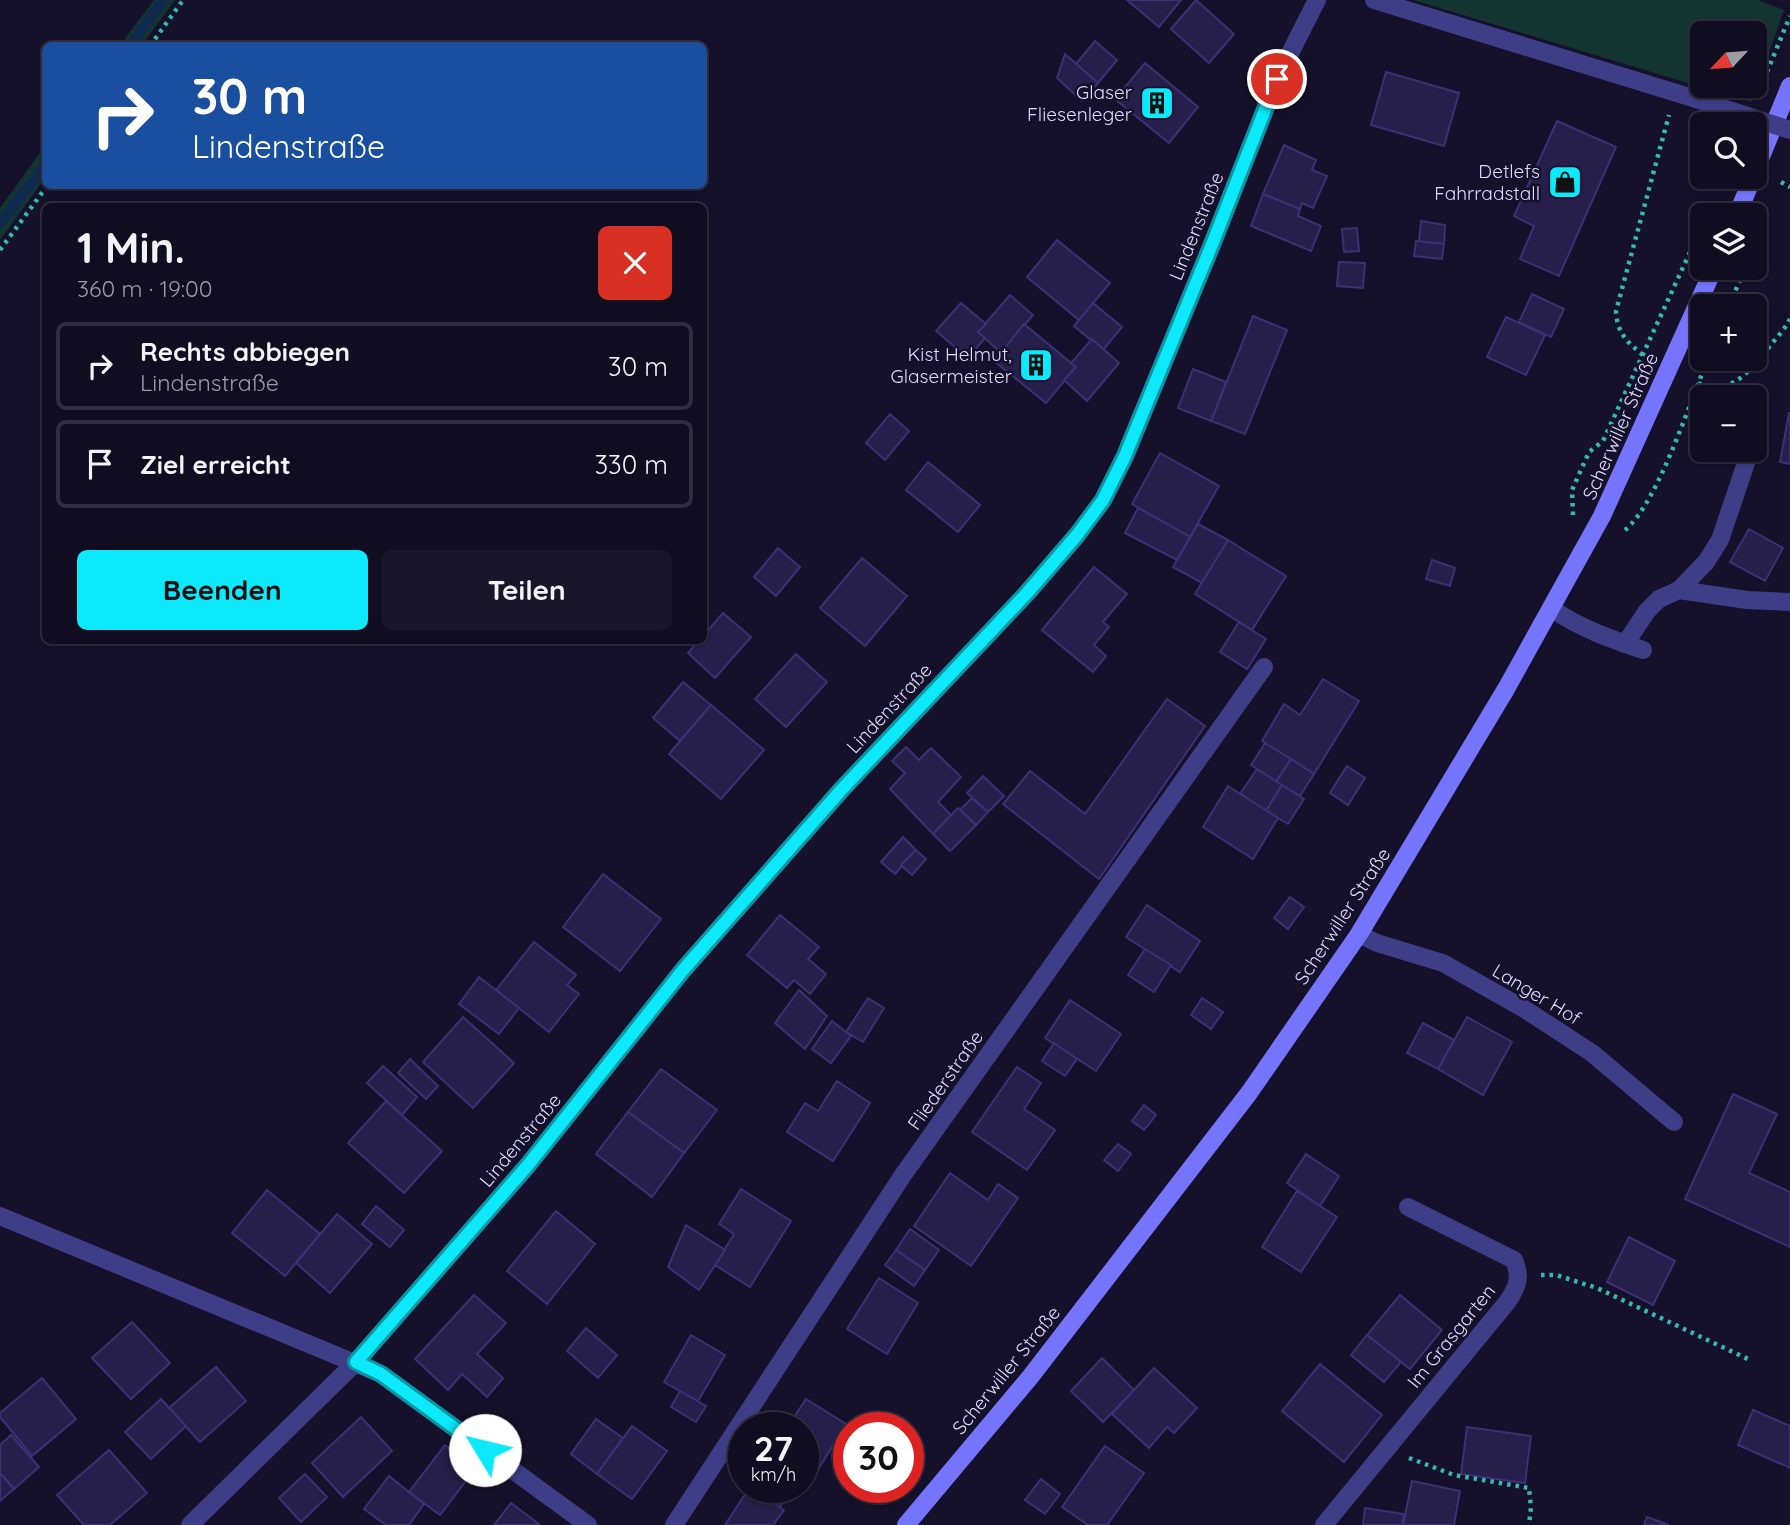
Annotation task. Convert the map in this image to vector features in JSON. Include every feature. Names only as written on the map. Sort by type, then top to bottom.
[{"type":"street","name":"Lindenstraße","points":[[190,1525],[356,1362],[528,1165],[683,970],[842,789],[1027,593],[1103,500],[1125,456],[1277,79],[1317,0]]},
{"type":"street","points":[[1374,0],[1790,130]]},
{"type":"street","points":[[1767,142],[1790,86]]},
{"type":"street","name":"Scherwiller Straße","points":[[906,1525],[1031,1376],[1249,1093],[1359,934],[1506,689],[1602,516],[1709,280]]},
{"type":"street","points":[[1625,643],[1647,611],[1659,599],[1679,590],[1706,562],[1720,540],[1746,462]]},
{"type":"street","points":[[1679,590],[1746,600],[1790,602]]},
{"type":"street","points":[[1551,608],[1569,620],[1643,650]]},
{"type":"street","name":"Fliederstraße","points":[[674,1525],[903,1175],[1264,667]]},
{"type":"street","name":"Langer Hof","points":[[1359,934],[1377,943],[1443,963],[1526,1010],[1592,1053],[1674,1122]]},
{"type":"street","name":"Im Grasgarten","points":[[1324,1525],[1508,1301],[1516,1289],[1520,1274],[1514,1260],[1408,1207]]},
{"type":"street","points":[[0,1216],[381,1374],[588,1525]]},
{"type":"path","points":[[153,42],[183,0]]},
{"type":"path","points":[[1643,355],[1626,341],[1617,326],[1616,311],[1669,118],[1669,90]]},
{"type":"path","points":[[1781,182],[1790,187]]},
{"type":"path","points":[[0,250],[45,189]]},
{"type":"path","points":[[1572,526],[1572,490],[1589,452],[1603,441],[1690,252]]},
{"type":"path","points":[[1698,383],[1707,387],[1729,385],[1746,376],[1790,319]]},
{"type":"path","points":[[1520,1274],[1556,1275],[1597,1288],[1751,1360]]},
{"type":"path","points":[[1384,1452],[1424,1462],[1454,1475],[1529,1488],[1529,1525]]},
{"type":"green space","points":[[154,0],[175,0],[144,42],[122,42]]},
{"type":"green space","points":[[1413,0],[1758,0],[1784,10],[1768,55],[1768,21],[1690,21],[1690,84]]},
{"type":"green space","points":[[42,150],[42,182],[0,240],[0,208]]},
{"type":"building","points":[[1127,0],[1181,0],[1159,27]]},
{"type":"building","points":[[1196,0],[1234,34],[1209,63],[1171,29]]},
{"type":"building","points":[[1095,41],[1117,60],[1098,83],[1076,64]]},
{"type":"building","points":[[1065,54],[1098,83],[1082,101],[1057,78]]},
{"type":"building","name":"Glaser Fliesenleger","points":[[1145,63],[1198,107],[1169,143],[1115,99]]},
{"type":"building","points":[[1386,72],[1459,93],[1444,146],[1371,125]]},
{"type":"building","name":"Detlefs Fahrradstall","points":[[1557,121],[1616,147],[1559,276],[1520,259],[1534,226],[1514,216]]},
{"type":"building","points":[[1284,145],[1316,160],[1312,170],[1327,176],[1313,208],[1302,203],[1300,209],[1263,194]]},
{"type":"building","points":[[1263,194],[1300,209],[1298,216],[1321,226],[1311,251],[1251,226]]},
{"type":"building","points":[[1421,221],[1445,225],[1444,244],[1419,242]]},
{"type":"building","points":[[1357,228],[1359,251],[1344,252],[1342,229]]},
{"type":"building","points":[[1057,240],[1110,283],[1079,320],[1027,277]]},
{"type":"building","points":[[1416,241],[1444,244],[1442,259],[1414,256]]},
{"type":"building","points":[[1339,262],[1365,263],[1363,288],[1337,286]]},
{"type":"building","points":[[1532,294],[1564,309],[1551,337],[1519,322]]},
{"type":"building","points":[[1010,295],[1033,315],[1001,353],[978,332]]},
{"type":"building","points":[[961,303],[986,324],[978,332],[985,338],[968,358],[936,331]]},
{"type":"building","points":[[1093,303],[1122,327],[1103,350],[1074,326]]},
{"type":"building","points":[[1253,316],[1287,330],[1245,434],[1211,421]]},
{"type":"building","points":[[1506,317],[1545,335],[1526,375],[1487,357]]},
{"type":"building","name":"Kist Helmut, Glasermeister","points":[[1024,324],[1076,367],[1046,403],[994,361]]},
{"type":"building","points":[[1092,339],[1119,363],[1087,401],[1064,380],[1076,367],[1071,363]]},
{"type":"building","points":[[1193,369],[1226,382],[1211,421],[1178,408]]},
{"type":"building","points":[[1790,413],[1790,464],[1780,462]]},
{"type":"building","points":[[890,414],[909,431],[885,460],[866,443]]},
{"type":"building","points":[[1160,453],[1219,486],[1190,537],[1132,504]]},
{"type":"building","points":[[928,462],[980,505],[958,532],[906,490]]},
{"type":"building","points":[[1138,508],[1190,537],[1177,560],[1125,533]]},
{"type":"building","points":[[1198,524],[1228,540],[1202,583],[1173,567]]},
{"type":"building","points":[[1749,529],[1783,548],[1765,581],[1730,562]]},
{"type":"building","points":[[1228,540],[1286,576],[1252,630],[1195,594]]},
{"type":"building","points":[[778,548],[800,567],[776,596],[754,577]]},
{"type":"building","points":[[862,558],[907,596],[865,646],[820,608]]},
{"type":"building","points":[[1432,560],[1455,568],[1450,586],[1426,579]]},
{"type":"building","points":[[1094,567],[1127,594],[1103,622],[1109,627],[1094,645],[1106,656],[1093,672],[1042,630]]},
{"type":"building","points":[[723,613],[751,637],[715,678],[688,653],[696,644],[707,644],[707,632]]},
{"type":"building","points":[[1239,622],[1266,639],[1247,669],[1220,652]]},
{"type":"building","points":[[796,654],[827,682],[786,727],[755,699]]},
{"type":"building","points":[[1323,679],[1359,701],[1314,774],[1262,741],[1284,704],[1300,715]]},
{"type":"building","points":[[683,682],[711,705],[680,741],[653,718]]},
{"type":"building","points":[[1167,699],[1205,726],[1099,879],[1003,804],[1030,771],[1085,814]]},
{"type":"building","points":[[711,705],[764,750],[721,799],[669,754]]},
{"type":"building","points":[[1265,743],[1291,759],[1276,782],[1251,765]]},
{"type":"building","points":[[906,747],[919,760],[931,748],[961,777],[938,802],[951,815],[933,834],[890,789],[905,773],[892,761]]},
{"type":"building","points":[[1291,759],[1314,774],[1300,796],[1276,782]]},
{"type":"building","points":[[1347,766],[1365,778],[1348,805],[1330,793]]},
{"type":"building","points":[[1257,769],[1282,785],[1266,811],[1240,794]]},
{"type":"building","points":[[983,776],[1004,796],[988,812],[967,793]]},
{"type":"building","points":[[1282,785],[1304,799],[1288,824],[1266,811]]},
{"type":"building","points":[[1228,786],[1278,818],[1253,859],[1203,827]]},
{"type":"building","points":[[972,798],[988,812],[976,825],[960,810]]},
{"type":"building","points":[[958,808],[976,825],[950,851],[933,834]]},
{"type":"building","points":[[903,837],[916,850],[895,874],[881,862]]},
{"type":"building","points":[[916,850],[926,859],[912,875],[901,865]]},
{"type":"building","points":[[603,874],[661,919],[620,971],[563,927]]},
{"type":"building","points":[[1290,897],[1304,907],[1288,929],[1274,918]]},
{"type":"building","points":[[1147,905],[1200,941],[1180,972],[1126,937]]},
{"type":"building","points":[[780,915],[819,947],[808,959],[826,974],[810,994],[794,980],[787,988],[747,955]]},
{"type":"building","points":[[534,942],[576,975],[567,985],[579,994],[549,1032],[496,990]]},
{"type":"building","points":[[1145,949],[1171,965],[1154,992],[1128,975]]},
{"type":"building","points":[[479,977],[519,1008],[499,1034],[459,1004]]},
{"type":"building","points":[[799,990],[827,1016],[805,1049],[775,1023]]},
{"type":"building","points":[[868,998],[884,1008],[863,1042],[846,1032]]},
{"type":"building","points":[[1202,998],[1223,1012],[1211,1029],[1191,1015]]},
{"type":"building","points":[[1070,1000],[1121,1034],[1096,1071],[1045,1038]]},
{"type":"building","points":[[463,1017],[514,1063],[473,1108],[423,1062]]},
{"type":"building","points":[[1467,1017],[1512,1042],[1483,1095],[1438,1069]]},
{"type":"building","points":[[832,1021],[851,1036],[831,1063],[812,1049]]},
{"type":"building","points":[[1423,1023],[1454,1040],[1438,1069],[1407,1053]]},
{"type":"building","points":[[1054,1043],[1077,1059],[1065,1076],[1042,1061]]},
{"type":"building","points":[[410,1059],[438,1086],[426,1099],[398,1073]]},
{"type":"building","points":[[383,1066],[417,1097],[402,1115],[367,1083]]},
{"type":"building","points":[[1017,1067],[1041,1083],[1024,1109],[1055,1130],[1027,1170],[972,1132]]},
{"type":"building","points":[[661,1069],[717,1110],[684,1153],[628,1112]]},
{"type":"building","points":[[837,1081],[870,1103],[833,1161],[787,1132],[805,1103],[818,1111]]},
{"type":"building","points":[[1733,1094],[1777,1114],[1749,1173],[1790,1192],[1790,1247],[1685,1199]]},
{"type":"building","points":[[386,1101],[442,1151],[404,1193],[348,1143]]},
{"type":"building","points":[[1144,1105],[1156,1115],[1144,1130],[1132,1121]]},
{"type":"building","points":[[628,1112],[684,1153],[652,1197],[596,1154]]},
{"type":"building","points":[[1118,1144],[1131,1154],[1118,1171],[1104,1160]]},
{"type":"building","points":[[1306,1154],[1339,1176],[1320,1206],[1287,1183]]},
{"type":"building","points":[[950,1173],[988,1200],[998,1184],[1018,1198],[971,1266],[914,1226]]},
{"type":"building","points":[[741,1189],[791,1221],[750,1287],[715,1265],[734,1234],[719,1224]]},
{"type":"building","points":[[267,1190],[320,1234],[285,1276],[232,1233]]},
{"type":"building","points":[[1297,1191],[1337,1217],[1301,1272],[1262,1247]]},
{"type":"building","points":[[376,1206],[404,1230],[390,1247],[362,1224]]},
{"type":"building","points":[[556,1211],[595,1244],[547,1304],[507,1271]]},
{"type":"building","points":[[337,1214],[372,1244],[330,1293],[296,1263]]},
{"type":"building","points":[[686,1225],[725,1250],[699,1290],[668,1267]]},
{"type":"building","points":[[910,1229],[939,1250],[925,1270],[896,1250]]},
{"type":"building","points":[[1629,1237],[1675,1261],[1653,1305],[1607,1282]]},
{"type":"building","points":[[896,1250],[925,1270],[914,1286],[885,1265]]},
{"type":"building","points":[[879,1278],[918,1303],[887,1354],[847,1329]]},
{"type":"building","points":[[474,1295],[506,1323],[477,1354],[503,1378],[487,1397],[462,1374],[448,1390],[415,1359]]},
{"type":"building","points":[[1400,1295],[1442,1330],[1410,1369],[1367,1335]]},
{"type":"building","points":[[132,1322],[170,1363],[131,1399],[92,1358]]},
{"type":"building","points":[[586,1328],[617,1355],[598,1378],[567,1351]]},
{"type":"building","points":[[691,1335],[725,1355],[698,1401],[664,1382]]},
{"type":"building","points":[[1367,1335],[1401,1362],[1384,1382],[1351,1355]]},
{"type":"building","points":[[1102,1358],[1134,1390],[1103,1422],[1071,1391]]},
{"type":"building","points":[[1320,1364],[1382,1415],[1344,1462],[1282,1411]]},
{"type":"building","points":[[216,1367],[246,1401],[200,1442],[169,1408]]},
{"type":"building","points":[[1154,1368],[1197,1408],[1174,1433],[1167,1427],[1149,1448],[1112,1414]]},
{"type":"building","points":[[42,1378],[76,1419],[32,1456],[0,1417],[0,1413]]},
{"type":"building","points":[[680,1391],[706,1406],[696,1422],[671,1407]]},
{"type":"building","points":[[161,1399],[186,1426],[151,1459],[125,1432]]},
{"type":"building","points":[[806,1399],[833,1416],[833,1445],[819,1468],[819,1412],[797,1412]]},
{"type":"building","points":[[1753,1410],[1790,1426],[1790,1468],[1738,1445]]},
{"type":"building","points":[[361,1417],[392,1451],[343,1497],[312,1463]]},
{"type":"building","points":[[596,1419],[623,1438],[597,1474],[571,1454]]},
{"type":"building","points":[[632,1426],[667,1451],[632,1499],[597,1474]]},
{"type":"building","points":[[1467,1427],[1531,1436],[1525,1483],[1461,1474]]},
{"type":"building","points":[[11,1435],[39,1467],[14,1489],[0,1473],[0,1445]]},
{"type":"building","points":[[445,1445],[475,1469],[440,1515],[409,1492]]},
{"type":"building","points":[[1105,1446],[1144,1473],[1107,1525],[1088,1525],[1062,1507]]},
{"type":"building","points":[[109,1450],[147,1493],[110,1525],[84,1525],[57,1495]]},
{"type":"building","points":[[0,1473],[14,1489],[0,1501]]},
{"type":"building","points":[[305,1474],[327,1497],[301,1522],[279,1498]]},
{"type":"building","points":[[389,1476],[424,1504],[409,1525],[386,1525],[364,1509]]},
{"type":"building","points":[[1041,1479],[1060,1494],[1045,1514],[1025,1500]]},
{"type":"building","points":[[1412,1481],[1460,1491],[1454,1525],[1403,1525]]},
{"type":"building","points":[[511,1503],[539,1524],[494,1525]]},
{"type":"building","points":[[739,1503],[773,1503],[784,1510],[773,1525],[725,1525]]},
{"type":"building","points":[[1365,1508],[1404,1514],[1402,1525],[1363,1525]]},
{"type":"building","points":[[1647,1517],[1669,1525],[1644,1525]]},
{"type":"waterway","points":[[133,42],[163,0]]},
{"type":"waterway","points":[[0,223],[42,169]]},
{"type":"place","name":"Glaser Fliesenleger","points":[[1157,103]]},
{"type":"place","name":"Detlefs Fahrradstall","points":[[1565,182]]},
{"type":"place","name":"Kist Helmut, Glasermeister","points":[[1036,365]]},
{"type":"route","points":[[485,1450],[381,1374],[356,1362],[528,1165],[683,970],[842,789],[1027,593],[1103,500],[1125,456],[1277,79]]}]
